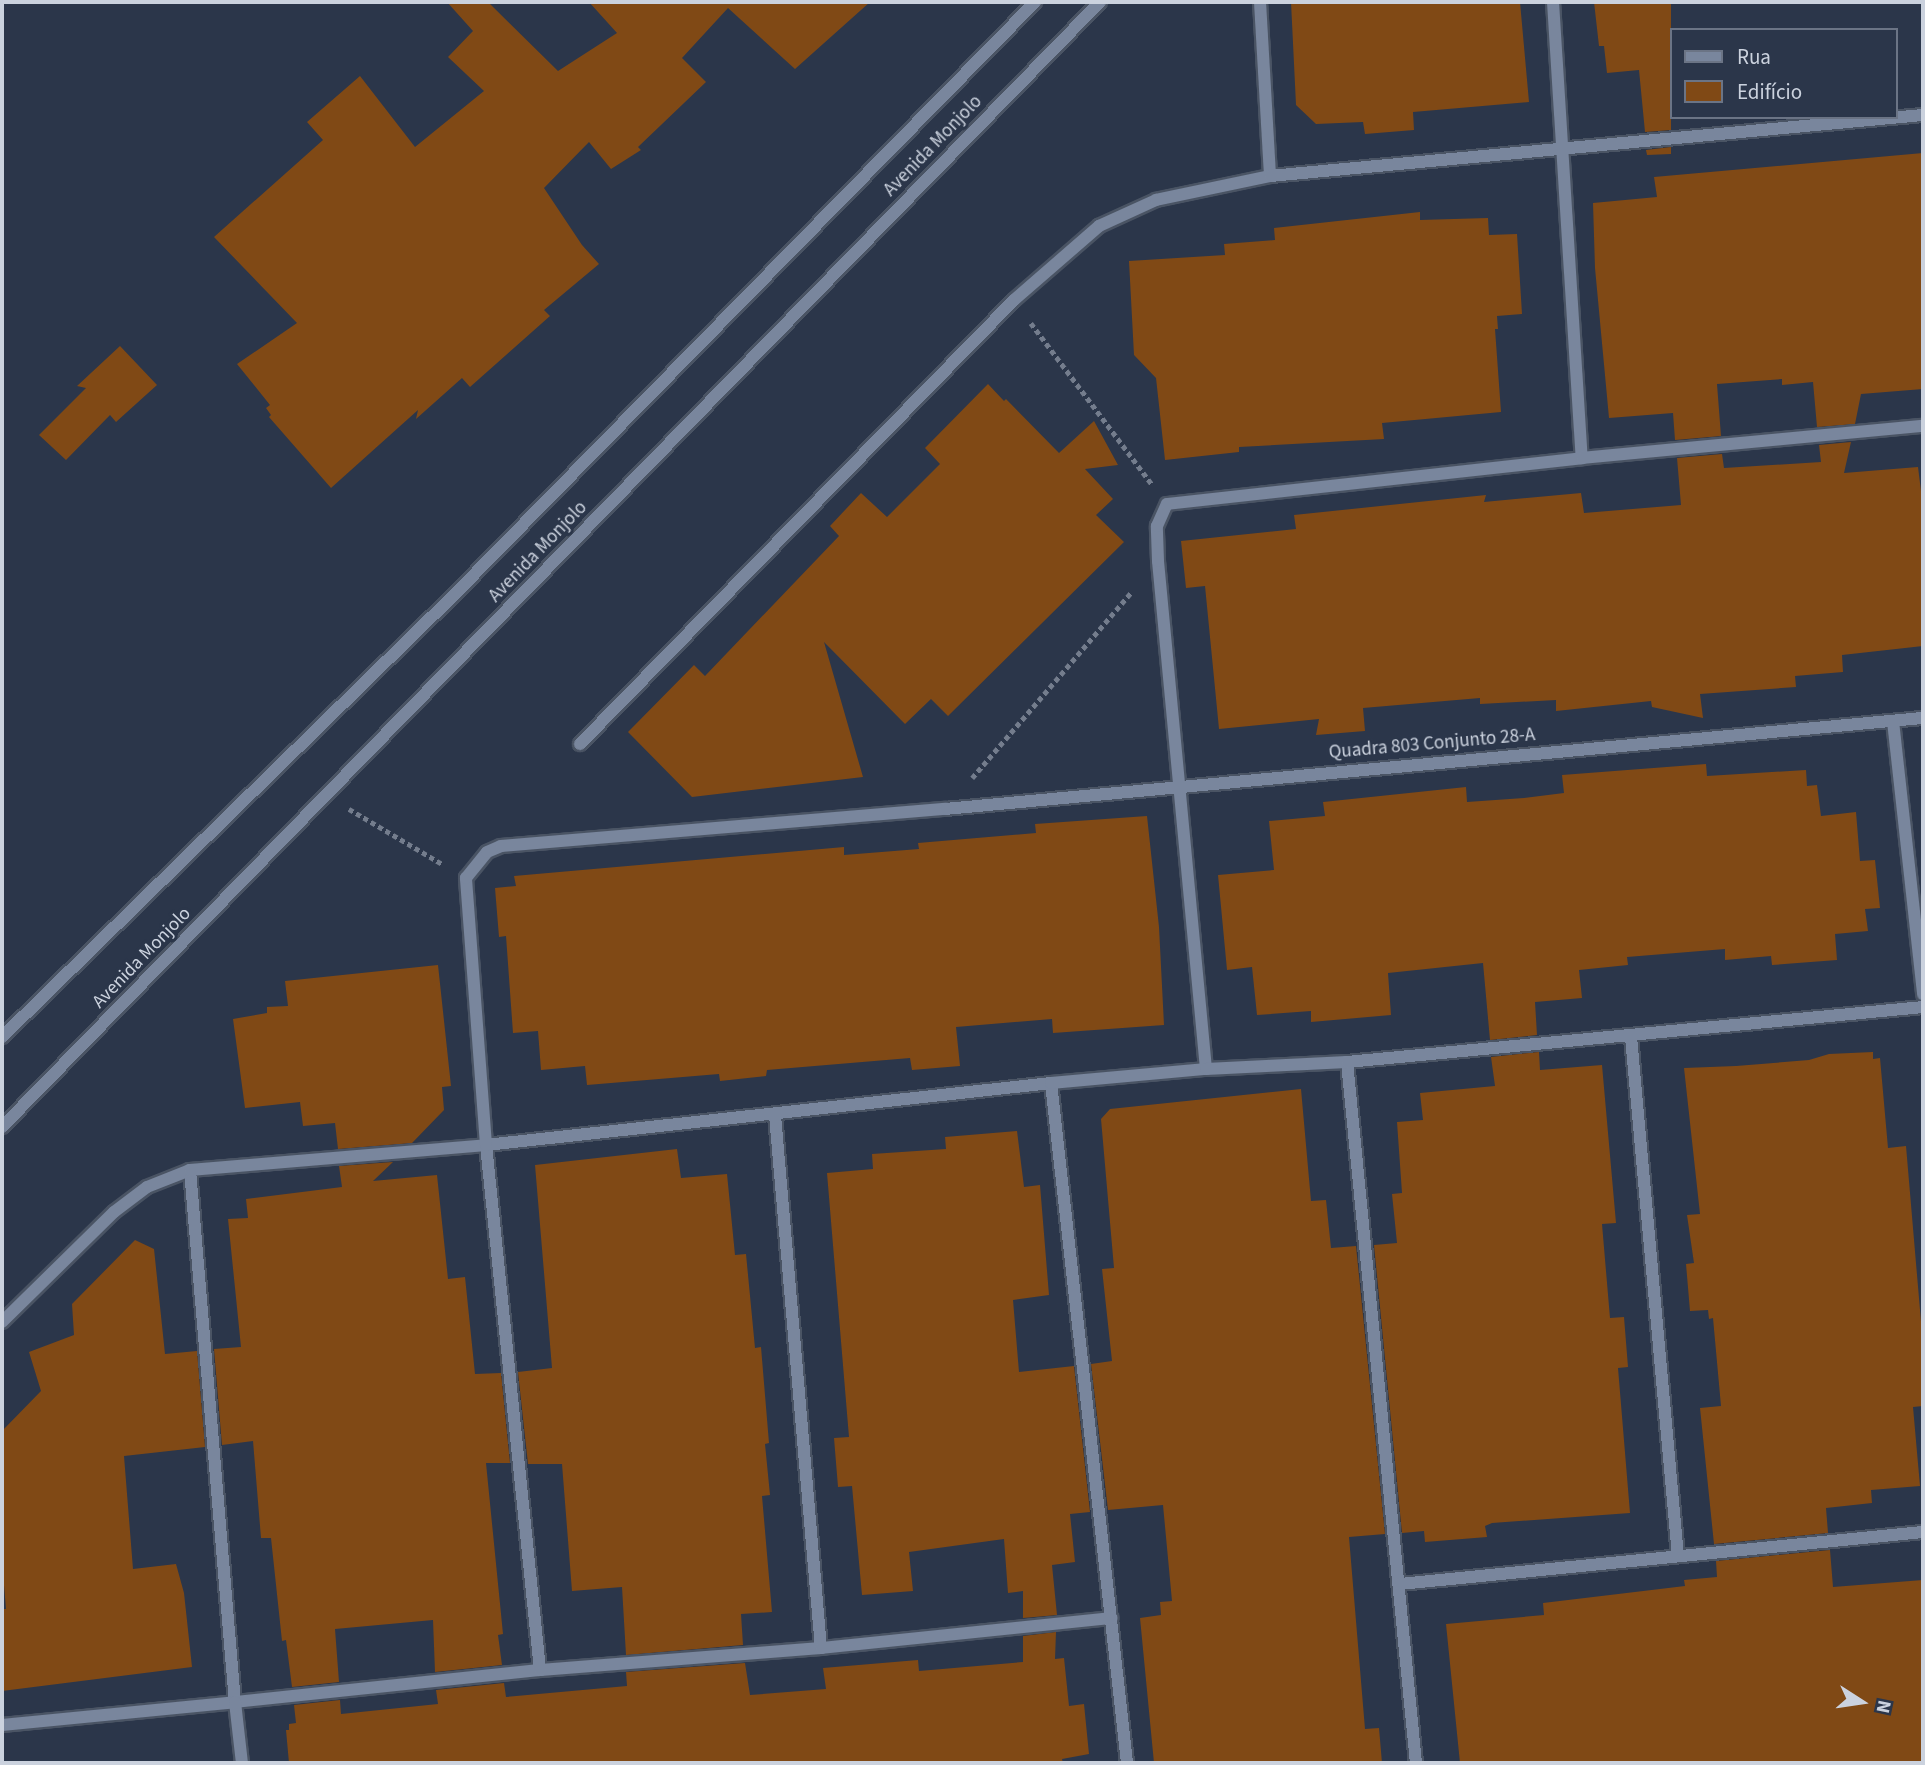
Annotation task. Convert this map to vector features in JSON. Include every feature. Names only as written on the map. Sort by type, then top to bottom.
[{"type":"street","points":[[2,1037],[452,597],[1035,2]]},
{"type":"street","name":"Avenida Monjolo","points":[[2,1127],[1100,2]]},
{"type":"street","points":[[1260,2],[1270,176]]},
{"type":"street","points":[[1553,2],[1582,458]]},
{"type":"street","points":[[1897,117],[1923,115]]},
{"type":"street","points":[[580,744],[1014,300],[1099,226],[1156,200],[1270,176],[1879,119]]},
{"type":"street","points":[[1206,1069],[1177,788],[1158,561],[1157,526],[1167,504],[1582,458],[1923,426]]},
{"type":"street","name":"Quadra 803 Conjunto 28-A","points":[[466,878],[487,852],[501,846],[945,809],[1923,718]]},
{"type":"street","points":[[1893,721],[1923,994]]},
{"type":"street","points":[[466,878],[486,1145],[540,1670]]},
{"type":"street","points":[[2,1322],[114,1212],[147,1187],[190,1170],[486,1145],[1051,1083],[1206,1069],[1347,1062],[1631,1037],[1923,1007]]},
{"type":"street","points":[[1631,1037],[1678,1556]]},
{"type":"street","points":[[1347,1062],[1416,1763]]},
{"type":"street","points":[[1051,1083],[1127,1763]]},
{"type":"street","points":[[775,1115],[821,1648]]},
{"type":"street","points":[[190,1170],[242,1763]]},
{"type":"street","points":[[1399,1584],[1923,1532]]},
{"type":"street","points":[[2,1725],[540,1670],[821,1648],[1111,1618]]},
{"type":"path","points":[[1014,300],[1167,504]]},
{"type":"path","points":[[945,809],[1158,561]]},
{"type":"path","points":[[327,796],[466,878]]},
{"type":"building","points":[[447,2],[488,2],[558,71],[617,33],[589,2],[870,2],[795,69],[728,8],[682,58],[706,82],[638,147],[641,150],[611,169],[589,142],[544,188],[582,245],[599,264],[544,310],[550,316],[470,387],[462,378],[416,419],[418,410],[331,488],[269,417],[271,415],[266,408],[270,405],[237,364],[297,323],[214,237],[323,140],[307,122],[360,76],[415,147],[484,91],[448,57],[473,31]]},
{"type":"building","points":[[1291,2],[1520,2],[1529,102],[1413,112],[1414,130],[1365,134],[1363,122],[1316,124],[1296,105]]},
{"type":"building","points":[[1594,2],[1671,2],[1671,130],[1645,132],[1639,70],[1607,73],[1604,46],[1599,46]]},
{"type":"building","points":[[1671,147],[1671,154],[1647,155],[1646,150]]},
{"type":"building","points":[[1923,153],[1923,389],[1861,394],[1855,424],[1817,427],[1813,382],[1782,385],[1782,379],[1717,384],[1721,436],[1675,440],[1673,413],[1609,418],[1595,268],[1593,203],[1657,197],[1654,177]]},
{"type":"building","points":[[1420,212],[1420,220],[1488,218],[1489,235],[1517,234],[1522,314],[1497,316],[1498,329],[1495,329],[1501,412],[1382,423],[1384,439],[1239,447],[1239,452],[1165,460],[1156,378],[1134,355],[1129,261],[1225,255],[1224,244],[1275,240],[1274,228]]},
{"type":"building","points":[[120,346],[157,385],[116,422],[110,415],[66,460],[39,435],[86,388],[77,386]]},
{"type":"building","points":[[988,384],[1059,453],[1094,421],[1118,465],[1085,469],[1113,499],[1096,515],[1124,542],[948,716],[931,699],[905,724],[824,642],[863,777],[692,797],[628,732],[694,665],[705,676],[839,536],[830,526],[861,493],[887,517],[940,464],[925,448]]},
{"type":"building","points":[[1851,442],[1844,473],[1918,467],[1923,507],[1923,646],[1842,655],[1843,672],[1795,676],[1796,687],[1700,694],[1703,718],[1652,707],[1651,701],[1556,711],[1556,700],[1480,704],[1480,698],[1363,708],[1365,731],[1316,735],[1319,719],[1219,729],[1205,586],[1186,588],[1181,541],[1296,529],[1294,515],[1486,495],[1484,502],[1581,493],[1584,513],[1681,505],[1677,458],[1722,454],[1724,468],[1821,462],[1819,445]]},
{"type":"building","points":[[1706,764],[1707,776],[1806,770],[1807,786],[1817,785],[1821,816],[1856,812],[1860,861],[1875,860],[1880,908],[1865,909],[1868,931],[1835,934],[1837,960],[1772,965],[1771,956],[1725,960],[1725,949],[1627,957],[1628,965],[1579,970],[1582,998],[1535,1002],[1537,1035],[1490,1040],[1483,963],[1388,973],[1391,1015],[1311,1022],[1311,1011],[1257,1015],[1252,967],[1227,970],[1218,875],[1274,870],[1269,821],[1325,816],[1323,802],[1466,787],[1467,802],[1524,798],[1564,793],[1562,775]]},
{"type":"building","points":[[1147,816],[1159,927],[1164,1025],[1053,1033],[1052,1019],[956,1027],[960,1066],[912,1070],[910,1058],[767,1070],[766,1076],[720,1081],[719,1074],[587,1085],[585,1066],[541,1070],[538,1031],[513,1033],[506,936],[499,937],[495,888],[516,886],[514,876],[844,847],[844,855],[919,849],[918,843],[1036,833],[1035,824]]},
{"type":"building","points":[[438,965],[451,1086],[442,1087],[444,1110],[412,1143],[338,1149],[335,1123],[303,1126],[300,1102],[245,1108],[233,1019],[267,1013],[267,1007],[288,1006],[285,981]]},
{"type":"building","points":[[1539,1052],[1540,1070],[1602,1065],[1616,1223],[1602,1224],[1610,1318],[1624,1317],[1628,1367],[1618,1368],[1630,1513],[1492,1523],[1485,1526],[1487,1537],[1425,1542],[1424,1531],[1402,1533],[1374,1245],[1397,1243],[1392,1194],[1402,1193],[1397,1122],[1423,1120],[1420,1093],[1495,1086],[1491,1057]]},
{"type":"building","points":[[1873,1052],[1873,1059],[1880,1058],[1888,1148],[1906,1146],[1923,1345],[1923,1406],[1913,1407],[1920,1486],[1871,1490],[1872,1503],[1826,1508],[1828,1533],[1714,1544],[1700,1408],[1721,1406],[1713,1318],[1709,1319],[1708,1310],[1690,1311],[1686,1264],[1694,1263],[1687,1215],[1700,1214],[1684,1068],[1809,1060],[1829,1054]]},
{"type":"building","points":[[1301,1089],[1311,1201],[1326,1200],[1331,1248],[1356,1246],[1385,1534],[1349,1537],[1365,1729],[1379,1728],[1382,1763],[1154,1763],[1140,1618],[1161,1615],[1160,1602],[1172,1601],[1163,1505],[1108,1510],[1091,1364],[1112,1361],[1102,1269],[1114,1268],[1101,1119],[1110,1109]]},
{"type":"building","points":[[1017,1131],[1024,1187],[1040,1185],[1049,1295],[1013,1300],[1019,1372],[1074,1366],[1090,1512],[1070,1514],[1075,1562],[1052,1565],[1057,1615],[1023,1618],[1023,1591],[1008,1593],[1004,1539],[909,1552],[913,1591],[862,1595],[852,1486],[838,1487],[834,1438],[849,1437],[827,1173],[873,1169],[872,1154],[946,1149],[945,1137]]},
{"type":"building","points":[[677,1149],[681,1178],[727,1174],[735,1255],[746,1254],[755,1348],[761,1347],[769,1443],[765,1444],[770,1495],[762,1496],[772,1612],[741,1614],[743,1645],[626,1655],[622,1587],[572,1591],[562,1464],[528,1464],[518,1372],[552,1368],[535,1165]]},
{"type":"building","points":[[393,1162],[373,1181],[437,1175],[448,1279],[465,1277],[475,1374],[501,1373],[510,1463],[486,1463],[503,1634],[498,1635],[502,1665],[435,1672],[433,1620],[335,1629],[339,1682],[292,1687],[286,1640],[282,1641],[271,1538],[261,1538],[253,1441],[222,1445],[214,1349],[241,1347],[228,1219],[248,1218],[246,1199],[342,1187],[339,1166]]},
{"type":"building","points":[[135,1240],[154,1249],[165,1354],[197,1351],[205,1447],[124,1456],[133,1569],[176,1564],[184,1593],[192,1667],[2,1691],[2,1609],[6,1609],[2,1561],[2,1431],[41,1391],[29,1352],[74,1335],[72,1304]]},
{"type":"building","points":[[1830,1550],[1833,1587],[1923,1580],[1923,1763],[1460,1763],[1446,1624],[1544,1615],[1543,1603],[1685,1586],[1684,1580],[1717,1577],[1716,1561]]},
{"type":"building","points":[[1056,1632],[1055,1659],[1064,1658],[1069,1706],[1084,1704],[1089,1754],[1062,1759],[1063,1763],[289,1763],[286,1730],[289,1730],[289,1724],[296,1723],[294,1705],[340,1700],[341,1714],[438,1704],[436,1690],[504,1683],[506,1697],[627,1686],[626,1672],[745,1663],[750,1695],[826,1689],[823,1668],[918,1660],[919,1671],[1023,1662],[1023,1636]]}]
